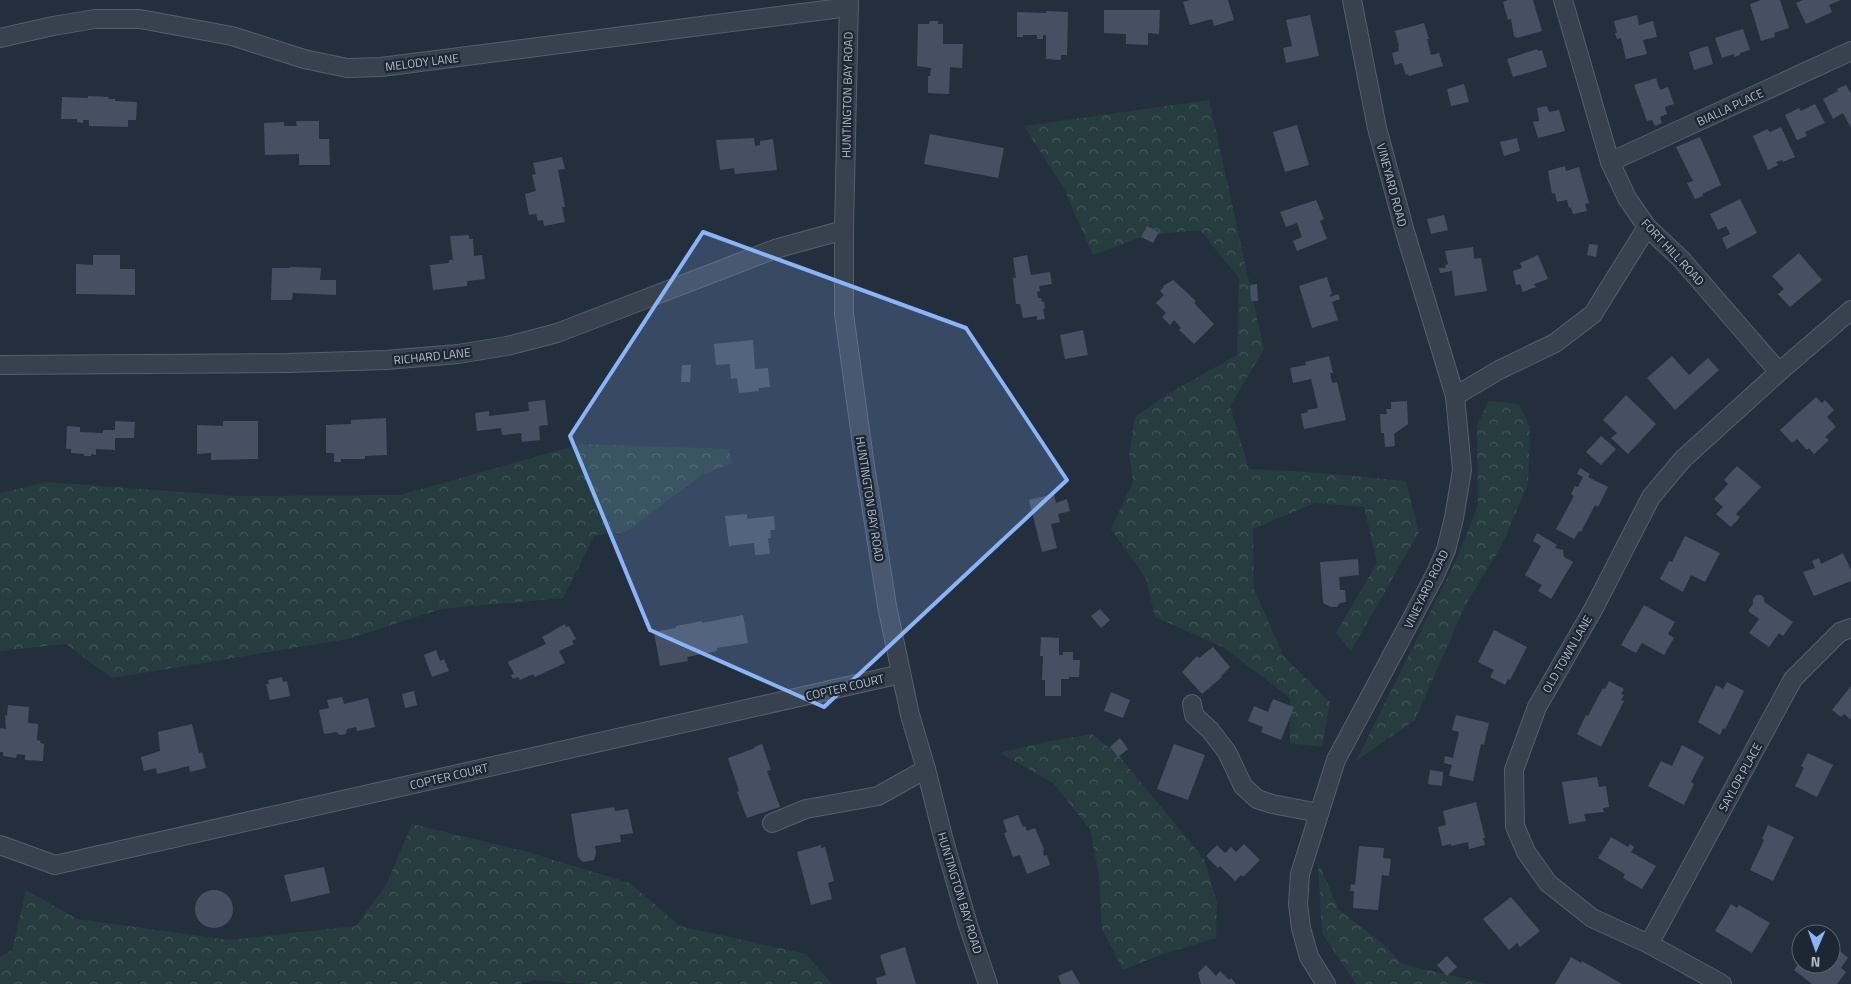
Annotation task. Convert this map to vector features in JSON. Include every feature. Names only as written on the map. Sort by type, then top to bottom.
[{"type":"street","name":"VINEYARD ROAD","points":[[1326,984],[1309,957],[1301,928],[1298,904],[1300,874],[1336,760],[1435,575],[1446,550],[1454,518],[1462,470],[1455,396],[1405,232],[1377,128],[1352,0]]},
{"type":"street","name":"FORT HILL ROAD","points":[[1563,0],[1610,162],[1627,198],[1647,227],[1681,259],[1779,372]]},
{"type":"street","name":"MELODY LANE","points":[[0,38],[95,19],[140,19],[232,36],[304,59],[346,68],[382,67],[849,3]]},
{"type":"street","name":"HUNTINGTON BAY ROAD","points":[[849,3],[844,314],[865,466],[887,606],[910,715],[950,864],[988,984]]},
{"type":"street","name":"BIALLA PLACE","points":[[1610,162],[1851,51]]},
{"type":"street","points":[[1455,396],[1499,370],[1555,343],[1593,314],[1647,227]]},
{"type":"street","name":"RICHARD LANE","points":[[0,365],[288,364],[404,359],[491,349],[557,333],[775,249],[844,230]]},
{"type":"street","name":"OLD TOWN LANE","points":[[1722,984],[1649,944],[1592,918],[1548,883],[1526,852],[1515,826],[1514,770],[1537,707],[1594,608],[1652,497],[1683,459],[1851,310]]},
{"type":"street","name":"SAYLOR PLACE","points":[[1649,944],[1793,679],[1840,632],[1851,628]]},
{"type":"street","name":"COPTER COURT","points":[[0,845],[55,865],[901,674]]},
{"type":"street","points":[[1192,704],[1194,715],[1210,730],[1227,752],[1243,786],[1257,798],[1272,804],[1319,813]]},
{"type":"street","points":[[772,823],[806,809],[878,796],[926,769]]},
{"type":"highlighted area","points":[[703,232],[966,328],[1067,480],[824,707],[650,630],[570,436]]},
{"type":"green space","points":[[1209,100],[1264,349],[1230,406],[1249,469],[1311,472],[1406,481],[1419,532],[1351,651],[1336,633],[1377,563],[1364,507],[1315,503],[1253,529],[1254,589],[1284,657],[1330,702],[1322,747],[1290,743],[1290,698],[1223,647],[1155,617],[1146,579],[1111,529],[1133,482],[1129,454],[1135,417],[1166,395],[1237,355],[1239,278],[1200,230],[1147,235],[1093,255],[1064,189],[1024,126]]},
{"type":"green space","points":[[1489,401],[1519,404],[1530,428],[1528,484],[1502,545],[1466,604],[1415,720],[1356,761],[1457,558],[1478,505],[1477,425]]},
{"type":"green space","points":[[581,444],[729,449],[732,463],[702,475],[626,532],[595,535],[563,598],[441,609],[348,639],[112,678],[66,644],[0,651],[0,493],[46,482],[237,496],[400,495]]},
{"type":"green space","points":[[1092,734],[1120,757],[1204,859],[1217,902],[1216,938],[1160,955],[1123,970],[1102,929],[1099,876],[1090,829],[1053,783],[1000,753],[1045,742]]},
{"type":"green space","points":[[412,824],[524,851],[630,883],[680,926],[806,954],[832,984],[589,984],[535,980],[520,984],[0,984],[0,957],[12,950],[26,890],[77,919],[229,940],[356,926],[386,885]]},
{"type":"green space","points":[[1318,862],[1339,910],[1382,943],[1402,964],[1488,984],[1356,984],[1322,933]]},
{"type":"building","points":[[1190,0],[1228,0],[1234,20],[1214,26],[1212,19],[1190,25],[1183,2]]},
{"type":"building","points":[[1508,0],[1533,0],[1542,31],[1517,38],[1514,36],[1511,19],[1508,20],[1503,2]]},
{"type":"building","points":[[1761,0],[1780,0],[1789,28],[1774,33],[1775,37],[1761,41],[1750,4]]},
{"type":"building","points":[[1803,0],[1841,0],[1829,5],[1832,12],[1806,24],[1796,3]]},
{"type":"building","points":[[1104,10],[1160,10],[1159,34],[1148,33],[1148,45],[1126,44],[1126,34],[1104,33]]},
{"type":"building","points":[[1046,11],[1068,12],[1067,55],[1061,55],[1061,60],[1046,59],[1046,35],[1043,35],[1043,39],[1037,39],[1037,35],[1017,37],[1017,12],[1046,13]]},
{"type":"building","points":[[1310,15],[1319,56],[1286,63],[1283,48],[1292,46],[1286,20]]},
{"type":"building","points":[[1637,15],[1639,25],[1653,21],[1657,37],[1643,40],[1647,54],[1626,59],[1621,38],[1617,39],[1615,33],[1617,33],[1614,21]]},
{"type":"building","points":[[930,21],[938,21],[938,24],[943,24],[943,44],[963,44],[962,68],[950,67],[949,94],[928,93],[928,76],[930,76],[931,68],[917,66],[918,24],[929,24]]},
{"type":"building","points":[[1424,23],[1431,55],[1439,53],[1443,66],[1409,76],[1408,74],[1406,75],[1402,63],[1395,65],[1392,53],[1399,51],[1399,46],[1395,31]]},
{"type":"building","points":[[1743,29],[1750,50],[1734,57],[1734,54],[1722,58],[1715,38]]},
{"type":"building","points":[[1708,46],[1713,64],[1694,70],[1689,52]]},
{"type":"building","points":[[1537,49],[1538,51],[1542,50],[1547,67],[1513,77],[1507,59]]},
{"type":"building","points":[[1656,78],[1660,90],[1668,87],[1674,104],[1665,107],[1667,114],[1660,117],[1662,123],[1655,126],[1652,120],[1647,121],[1634,85]]},
{"type":"building","points":[[1464,84],[1469,102],[1451,106],[1447,89]]},
{"type":"building","points":[[1846,85],[1851,94],[1851,128],[1843,113],[1833,119],[1823,99]]},
{"type":"building","points":[[88,96],[109,97],[108,99],[115,99],[115,101],[137,102],[136,120],[128,120],[128,127],[89,126],[89,120],[83,120],[83,123],[77,122],[77,119],[61,119],[62,97],[88,98]]},
{"type":"building","points":[[1815,104],[1825,123],[1805,132],[1807,136],[1797,140],[1785,115],[1799,108],[1801,111]]},
{"type":"building","points":[[1547,106],[1549,112],[1559,110],[1565,131],[1538,138],[1533,122],[1539,121],[1537,108]]},
{"type":"building","points":[[296,121],[319,121],[319,139],[329,139],[330,165],[299,165],[299,154],[265,155],[264,123],[284,122],[284,126],[297,126]]},
{"type":"building","points":[[1297,125],[1309,165],[1285,172],[1273,132]]},
{"type":"building","points":[[1781,127],[1795,157],[1783,162],[1782,160],[1776,162],[1778,165],[1768,170],[1753,136],[1767,129],[1770,132]]},
{"type":"building","points":[[930,134],[1004,148],[998,178],[924,164]]},
{"type":"building","points":[[1700,137],[1721,185],[1695,199],[1687,183],[1693,181],[1676,147]]},
{"type":"building","points":[[754,138],[755,146],[760,145],[760,141],[773,139],[777,170],[735,174],[734,168],[720,170],[716,140]]},
{"type":"building","points":[[1517,138],[1520,151],[1504,156],[1500,142]]},
{"type":"building","points":[[562,157],[565,169],[558,170],[565,207],[562,207],[565,222],[544,226],[543,220],[538,221],[536,214],[529,215],[525,194],[536,191],[532,175],[536,174],[533,163]]},
{"type":"building","points":[[1565,166],[1566,171],[1579,167],[1589,203],[1585,204],[1587,211],[1573,214],[1567,200],[1557,202],[1555,193],[1552,194],[1548,171]]},
{"type":"building","points":[[1740,199],[1757,233],[1727,249],[1722,238],[1730,234],[1726,226],[1718,230],[1710,214]]},
{"type":"building","points":[[1316,200],[1324,219],[1320,221],[1327,239],[1297,251],[1293,241],[1302,237],[1297,223],[1286,227],[1280,212]]},
{"type":"building","points":[[1444,215],[1448,230],[1431,234],[1427,219]]},
{"type":"building","points":[[1147,226],[1159,232],[1153,243],[1141,237]]},
{"type":"building","points":[[469,235],[469,239],[473,239],[474,256],[482,255],[485,279],[467,281],[467,286],[433,290],[430,265],[449,263],[449,260],[453,260],[450,236]]},
{"type":"building","points":[[1589,244],[1598,245],[1596,257],[1587,255]]},
{"type":"building","points":[[1473,247],[1474,259],[1481,258],[1487,291],[1455,296],[1452,271],[1440,273],[1439,268],[1446,268],[1445,265],[1448,264],[1445,251]]},
{"type":"building","points":[[1799,253],[1822,280],[1790,307],[1778,294],[1784,289],[1772,276]]},
{"type":"building","points":[[93,255],[120,255],[120,269],[135,269],[135,295],[76,294],[76,264],[93,265]]},
{"type":"building","points":[[1027,255],[1031,275],[1050,272],[1052,284],[1039,286],[1040,291],[1037,292],[1038,298],[1041,298],[1042,302],[1044,302],[1045,319],[1037,320],[1037,316],[1023,318],[1020,304],[1016,304],[1013,278],[1016,278],[1013,258]]},
{"type":"building","points":[[1538,255],[1548,279],[1534,284],[1536,287],[1523,292],[1520,284],[1516,285],[1513,271],[1522,268],[1520,263]]},
{"type":"building","points":[[272,268],[321,268],[320,280],[336,280],[336,295],[293,293],[292,300],[271,300]]},
{"type":"building","points":[[1327,277],[1332,294],[1330,297],[1338,294],[1340,299],[1332,302],[1338,320],[1312,328],[1299,286]]},
{"type":"building","points":[[1173,280],[1196,301],[1194,303],[1214,324],[1194,344],[1179,330],[1181,328],[1174,320],[1170,325],[1162,317],[1166,313],[1156,303],[1164,295],[1160,291],[1163,286]]},
{"type":"building","points":[[1257,284],[1258,301],[1251,301],[1250,285]]},
{"type":"building","points":[[1083,330],[1088,355],[1065,359],[1060,335]]},
{"type":"building","points":[[753,340],[755,369],[768,368],[770,387],[759,388],[759,391],[739,393],[737,378],[731,379],[730,364],[716,365],[714,344]]},
{"type":"building","points":[[1329,356],[1333,373],[1330,373],[1332,383],[1337,382],[1346,420],[1304,429],[1301,414],[1308,412],[1307,410],[1318,408],[1311,379],[1293,383],[1290,368],[1306,365],[1305,362]]},
{"type":"building","points":[[1672,356],[1689,375],[1708,358],[1719,370],[1675,410],[1647,378]]},
{"type":"building","points":[[682,365],[691,365],[690,382],[681,382]]},
{"type":"building","points":[[1626,395],[1656,424],[1628,454],[1611,438],[1617,433],[1603,420]]},
{"type":"building","points":[[1816,397],[1822,403],[1825,400],[1834,410],[1827,417],[1836,427],[1825,437],[1829,440],[1814,454],[1809,448],[1807,450],[1797,439],[1792,443],[1780,430]]},
{"type":"building","points":[[545,400],[548,425],[539,426],[540,440],[522,442],[521,433],[502,435],[501,428],[477,431],[475,413],[489,411],[489,416],[529,411],[528,402]]},
{"type":"building","points":[[1407,401],[1408,424],[1394,434],[1395,446],[1385,447],[1384,433],[1381,433],[1380,414],[1387,414],[1386,409],[1391,409],[1391,402]]},
{"type":"building","points":[[386,418],[387,455],[365,456],[365,459],[341,459],[341,462],[334,462],[334,453],[326,453],[326,425],[351,424],[351,420]]},
{"type":"building","points":[[115,421],[135,422],[134,438],[115,438],[115,450],[96,449],[96,455],[91,454],[91,456],[71,453],[71,449],[66,449],[67,426],[80,427],[80,432],[103,433],[103,430],[115,430]]},
{"type":"building","points":[[223,421],[258,421],[258,459],[211,460],[211,453],[197,454],[197,425],[223,426]]},
{"type":"building","points":[[1601,436],[1616,449],[1601,465],[1586,452]]},
{"type":"building","points":[[1737,466],[1761,487],[1736,514],[1740,517],[1731,527],[1716,514],[1723,507],[1714,499],[1728,484],[1724,480]]},
{"type":"building","points":[[1580,468],[1590,474],[1588,477],[1608,487],[1598,507],[1595,505],[1581,532],[1579,531],[1574,539],[1556,529],[1574,496],[1571,494],[1575,486],[1578,487],[1583,477],[1577,474]]},
{"type":"building","points":[[1054,494],[1056,503],[1067,499],[1070,511],[1058,514],[1060,522],[1051,524],[1057,548],[1042,552],[1029,500]]},
{"type":"building","points":[[747,514],[747,519],[774,516],[775,530],[770,530],[771,538],[768,538],[770,554],[755,555],[754,543],[729,546],[725,516]]},
{"type":"building","points":[[1537,533],[1557,545],[1555,548],[1563,550],[1564,557],[1573,562],[1551,599],[1538,591],[1542,585],[1525,575],[1541,546],[1533,541]]},
{"type":"building","points":[[1685,536],[1720,553],[1705,582],[1691,575],[1683,592],[1660,579],[1669,561],[1672,562]]},
{"type":"building","points":[[1843,553],[1851,570],[1851,581],[1814,596],[1803,572],[1815,568],[1812,561],[1819,558],[1821,564]]},
{"type":"building","points":[[1358,559],[1359,575],[1339,577],[1340,590],[1345,590],[1346,602],[1340,603],[1337,607],[1331,607],[1323,603],[1320,562]]},
{"type":"building","points":[[1756,595],[1761,595],[1764,598],[1764,602],[1793,622],[1783,636],[1779,633],[1769,647],[1749,633],[1759,619],[1748,611]]},
{"type":"building","points":[[1644,605],[1675,622],[1668,634],[1674,638],[1664,655],[1642,643],[1636,653],[1621,645]]},
{"type":"building","points":[[1100,609],[1110,620],[1101,628],[1091,616]]},
{"type":"building","points":[[743,615],[748,643],[717,648],[717,651],[687,657],[688,661],[660,666],[654,632],[702,621],[702,623]]},
{"type":"building","points":[[565,624],[566,627],[569,626],[576,639],[572,641],[574,644],[559,651],[565,663],[535,677],[533,674],[520,680],[518,677],[513,679],[511,675],[514,674],[508,662],[546,644],[542,637]]},
{"type":"building","points":[[1494,630],[1527,647],[1510,680],[1508,679],[1505,685],[1490,677],[1494,670],[1478,662]]},
{"type":"building","points":[[1041,637],[1059,638],[1059,655],[1063,655],[1063,652],[1073,652],[1073,660],[1080,660],[1079,677],[1061,679],[1061,696],[1045,696],[1045,680],[1042,680],[1043,656],[1040,656]]},
{"type":"building","points":[[1213,647],[1230,667],[1222,677],[1202,694],[1182,672],[1197,656],[1199,658]]},
{"type":"building","points":[[436,650],[440,661],[444,659],[449,671],[432,677],[424,655]]},
{"type":"building","points":[[282,677],[283,682],[287,681],[290,696],[270,700],[266,684],[269,684],[268,680]]},
{"type":"building","points":[[1609,681],[1624,689],[1621,694],[1624,695],[1621,700],[1624,701],[1601,747],[1577,734],[1586,715],[1588,716],[1603,688],[1605,689]]},
{"type":"building","points":[[1727,682],[1744,691],[1725,729],[1723,728],[1720,735],[1698,722],[1716,685],[1723,689]]},
{"type":"building","points":[[1851,686],[1851,720],[1844,714],[1841,717],[1832,710]]},
{"type":"building","points":[[414,691],[417,705],[405,708],[402,694]]},
{"type":"building","points":[[1111,692],[1130,700],[1123,718],[1104,711]]},
{"type":"building","points":[[342,697],[344,704],[368,698],[375,727],[357,731],[356,727],[347,729],[346,734],[340,735],[336,732],[324,734],[319,710],[329,708],[327,700]]},
{"type":"building","points":[[1273,699],[1294,707],[1281,740],[1261,732],[1263,727],[1248,721],[1254,706],[1268,712]]},
{"type":"building","points":[[8,705],[29,707],[28,723],[38,724],[37,740],[44,744],[43,761],[25,760],[25,755],[17,754],[16,758],[3,756],[3,752],[0,752],[0,728],[6,729],[5,715],[7,716]]},
{"type":"building","points":[[1456,715],[1489,723],[1484,745],[1481,744],[1473,781],[1449,776],[1452,765],[1444,763],[1445,756],[1453,758],[1459,732],[1452,730]]},
{"type":"building","points":[[192,724],[199,753],[202,752],[206,768],[190,772],[189,766],[157,774],[156,768],[144,771],[141,757],[160,751],[158,732]]},
{"type":"building","points":[[1120,738],[1128,749],[1118,757],[1110,747]]},
{"type":"building","points":[[762,744],[771,770],[767,771],[780,807],[747,818],[737,792],[739,791],[728,758]]},
{"type":"building","points":[[1174,744],[1205,755],[1188,800],[1157,789]]},
{"type":"building","points":[[1682,745],[1704,757],[1691,782],[1694,784],[1684,805],[1648,786],[1661,761],[1672,766]]},
{"type":"building","points":[[1808,753],[1833,765],[1817,797],[1795,786],[1804,768],[1801,766]]},
{"type":"building","points":[[1430,770],[1443,772],[1442,786],[1428,784]]},
{"type":"building","points":[[1597,777],[1599,787],[1606,786],[1609,807],[1603,808],[1604,812],[1584,814],[1586,821],[1569,824],[1562,782]]},
{"type":"building","points":[[1476,802],[1485,845],[1469,849],[1468,842],[1442,846],[1438,827],[1446,825],[1443,811]]},
{"type":"building","points":[[614,807],[615,811],[628,809],[633,833],[620,835],[621,842],[595,846],[594,860],[583,862],[578,857],[571,814]]},
{"type":"building","points":[[1018,815],[1023,827],[1025,826],[1027,831],[1035,828],[1044,849],[1044,856],[1047,855],[1050,865],[1027,874],[1020,855],[1013,857],[1004,833],[1007,832],[1003,820]]},
{"type":"building","points":[[1768,825],[1794,837],[1773,881],[1750,870],[1764,840],[1762,839]]},
{"type":"building","points":[[1611,837],[1628,847],[1630,844],[1634,847],[1631,852],[1656,866],[1642,889],[1623,878],[1625,874],[1598,858]]},
{"type":"building","points":[[1244,844],[1260,860],[1243,877],[1241,875],[1235,881],[1220,866],[1218,868],[1206,856],[1217,845],[1225,853],[1231,847],[1236,852]]},
{"type":"building","points":[[821,845],[821,848],[825,847],[834,881],[828,883],[832,899],[811,905],[797,852]]},
{"type":"building","points":[[1359,846],[1384,848],[1383,858],[1391,859],[1389,876],[1382,875],[1378,910],[1353,908],[1354,891],[1350,891],[1351,884],[1355,885]]},
{"type":"building","points":[[324,867],[330,893],[291,902],[284,875]]},
{"type":"building","points":[[214,890],[228,895],[233,909],[228,923],[214,928],[200,923],[195,909],[200,895]]},
{"type":"building","points":[[1511,897],[1540,931],[1520,947],[1517,943],[1509,950],[1483,919]]},
{"type":"building","points":[[1731,904],[1737,908],[1739,905],[1770,923],[1752,953],[1715,931]]},
{"type":"building","points":[[905,947],[916,984],[877,984],[876,978],[886,975],[880,955]]},
{"type":"building","points":[[1841,952],[1848,958],[1841,968]]},
{"type":"building","points":[[1447,956],[1457,967],[1447,976],[1437,965]]},
{"type":"building","points":[[1571,957],[1581,963],[1582,961],[1622,984],[1555,984]]},
{"type":"building","points":[[1206,965],[1216,976],[1220,971],[1229,980],[1231,978],[1236,984],[1201,984],[1198,973]]},
{"type":"building","points":[[1841,968],[1846,972],[1837,984],[1812,984],[1799,974],[1841,974]]},
{"type":"building","points":[[1072,970],[1080,984],[1061,984],[1058,976]]}]
